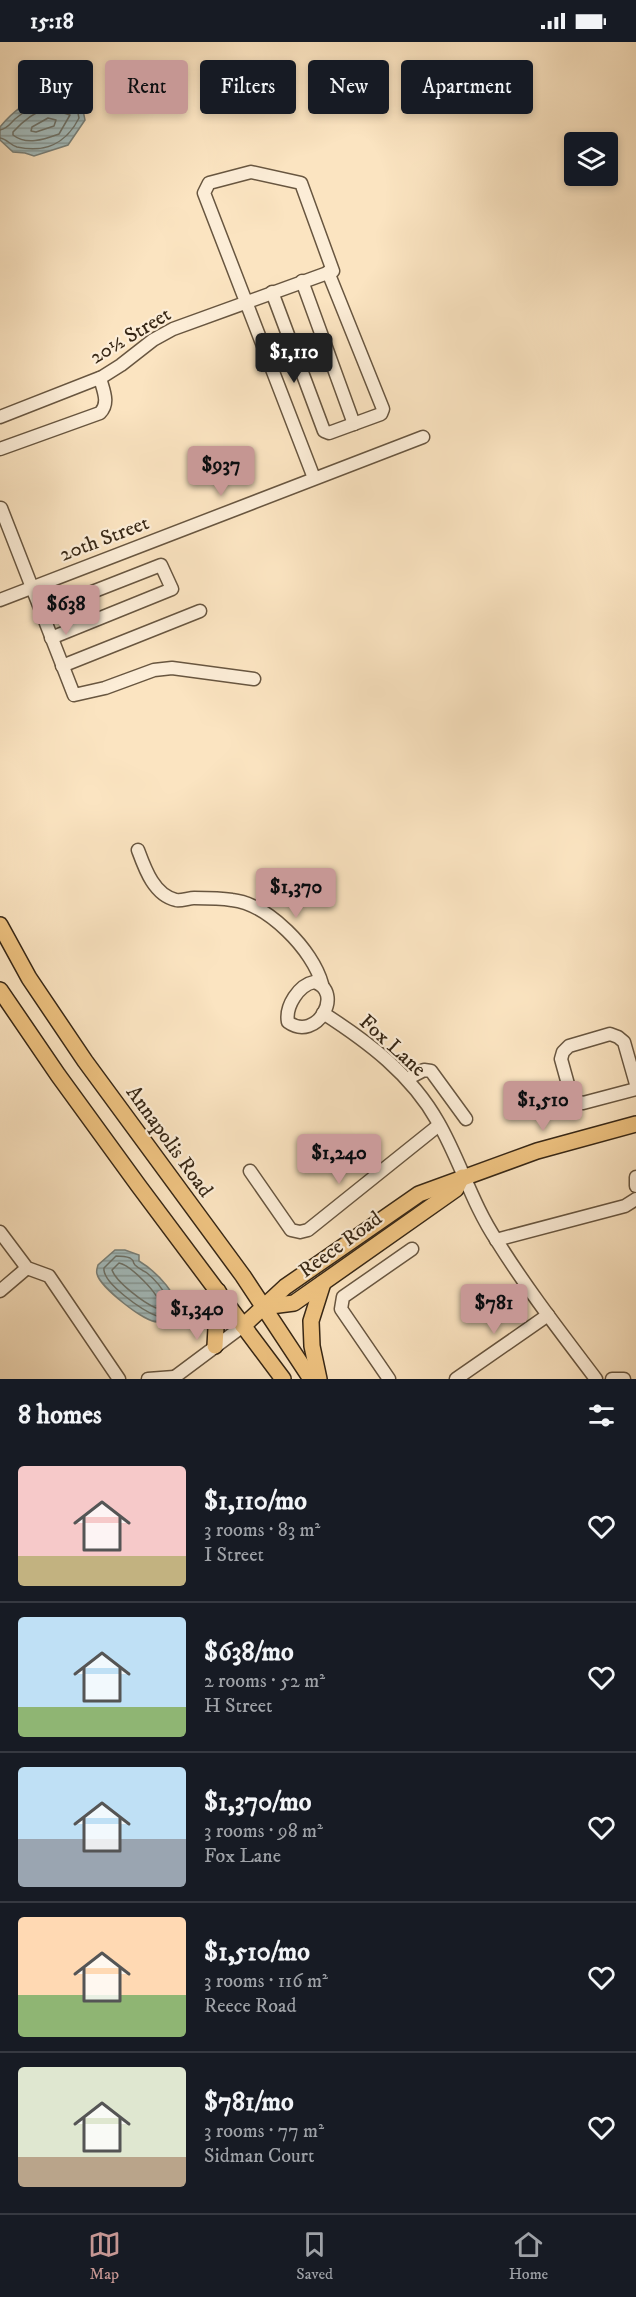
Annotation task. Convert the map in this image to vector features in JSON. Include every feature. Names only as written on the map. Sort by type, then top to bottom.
[{"type":"main road","name":"Annapolis Road","points":[[0,925],[29,978],[79,1052],[243,1276],[262,1308],[312,1379]]},
{"type":"main road","points":[[0,990],[71,1094],[283,1379]]},
{"type":"main road","name":"Reece Road","points":[[243,1326],[285,1287],[419,1194],[537,1151],[636,1124]]},
{"type":"main road","name":"Reece Road","points":[[262,1308],[294,1303],[456,1190],[462,1177]]},
{"type":"main road","points":[[319,1379],[312,1346],[310,1321],[322,1282]]},
{"type":"main road","points":[[215,1346],[218,1291]]},
{"type":"street","points":[[272,292],[324,431],[329,433],[381,414],[383,409],[328,272],[333,271],[301,183],[250,172],[209,183],[204,193],[314,478]]},
{"type":"street","name":"20½ Street","points":[[0,417],[100,378],[172,329],[328,272]]},
{"type":"street","points":[[302,281],[354,424]]},
{"type":"street","points":[[0,449],[100,413],[106,401],[100,378]]},
{"type":"street","name":"20th Street","points":[[0,600],[423,437]]},
{"type":"street","points":[[1,508],[74,695],[105,688],[154,670],[172,668],[254,679]]},
{"type":"street","points":[[41,612],[161,565],[172,589],[51,638]]},
{"type":"street","points":[[62,666],[200,611]]},
{"type":"street","points":[[138,850],[146,872],[160,891],[176,900],[244,901],[275,919],[288,932],[319,972],[328,996],[323,1013],[315,1023],[305,1028],[296,1027],[288,1022],[287,1014],[300,989],[314,982],[322,984]]},
{"type":"street","name":"Fox Lane","points":[[323,1013],[352,1032],[407,1079],[439,1125],[462,1177],[495,1240],[596,1379]]},
{"type":"street","points":[[636,1084],[624,1042],[618,1037],[610,1034],[569,1046],[563,1052],[561,1059],[576,1101],[582,1103],[636,1089]]},
{"type":"street","points":[[407,1079],[424,1070],[431,1071],[466,1119]]},
{"type":"street","points":[[250,1171],[291,1230],[300,1232],[308,1230],[439,1125]]},
{"type":"street","points":[[636,1177],[636,1186]]},
{"type":"street","points":[[495,1240],[625,1206],[636,1199]]},
{"type":"street","points":[[0,1232],[27,1268],[49,1276],[118,1378],[132,1379]]},
{"type":"street","points":[[389,1379],[341,1309],[343,1297],[412,1249]]},
{"type":"street","points":[[3,1287],[27,1268]]},
{"type":"street","points":[[456,1379],[548,1315]]},
{"type":"street","name":"Reece Road","points":[[173,1378],[243,1326]]},
{"type":"street","points":[[148,1379],[173,1378]]},
{"type":"street","points":[[612,1379],[624,1379]]},
{"type":"water","points":[[18,109],[18,114],[84,114],[85,120],[68,145],[34,156],[13,152],[0,140],[0,127]]},
{"type":"water","points":[[115,1250],[125,1250],[139,1255],[139,1261],[159,1277],[172,1293],[175,1301],[174,1308],[165,1320],[158,1322],[143,1317],[114,1295],[100,1280],[97,1273],[98,1265]]}]
